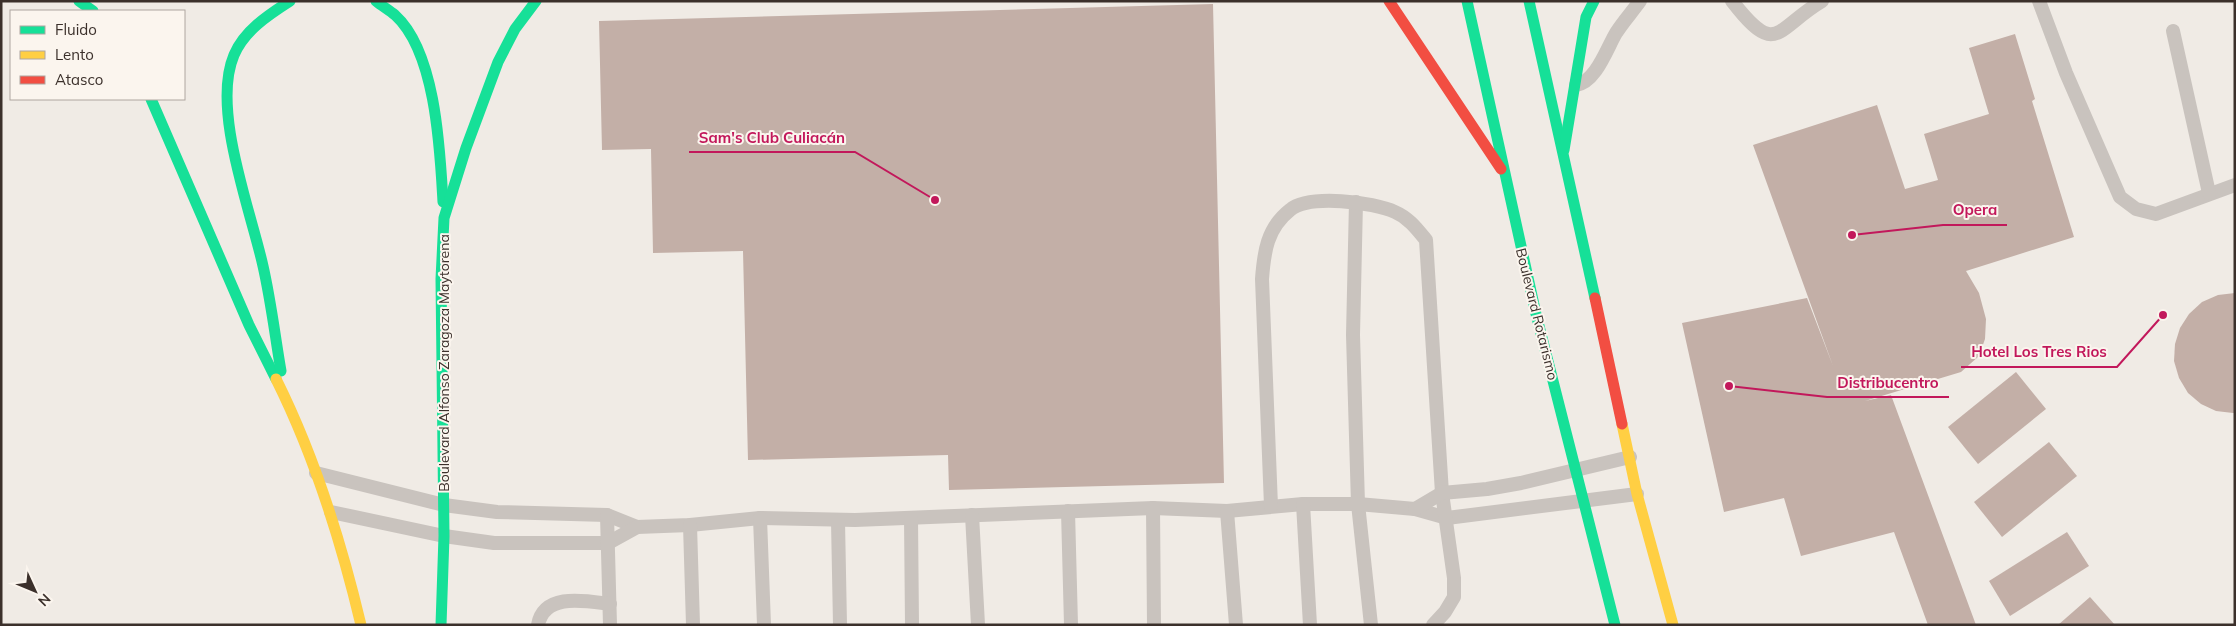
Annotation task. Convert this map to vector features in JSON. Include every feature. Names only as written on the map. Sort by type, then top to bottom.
[{"type":"street","points":[[79,1],[92,10]]},
{"type":"street","points":[[285,397],[264,267],[230,133],[227,97],[230,66],[237,50],[253,27],[290,1]]},
{"type":"street","points":[[376,1],[395,13],[409,31],[422,58],[440,154],[444,218]]},
{"type":"street","name":"Boulevard Alfonso Zaragoza Maytorena","points":[[441,625],[444,505],[441,279],[444,218],[466,148],[498,62],[515,29],[536,1]]},
{"type":"street","points":[[1389,1],[1501,169]]},
{"type":"street","name":"Boulevard Rotarismo","points":[[1467,1],[1501,169],[1581,500],[1615,625]]},
{"type":"street","points":[[1529,1],[1564,150],[1637,494],[1673,625]]},
{"type":"street","points":[[1564,150],[1573,85],[1586,17],[1594,1]]},
{"type":"street","points":[[151,100],[245,317],[285,397],[316,473],[331,512],[353,587],[361,625]]},
{"type":"lane","points":[[1573,85],[1583,84],[1594,72],[1617,31],[1640,1]]},
{"type":"lane","points":[[1732,1],[1750,24],[1763,34],[1773,36],[1785,30],[1817,3]]},
{"type":"lane","points":[[2039,1],[2066,73],[2120,197],[2136,209],[2156,214],[2235,184]]},
{"type":"lane","points":[[2173,31],[2210,194]]},
{"type":"lane","points":[[1271,506],[1262,279],[1265,246],[1277,223],[1291,208],[1313,202],[1356,202],[1395,212],[1413,224],[1426,240],[1442,493],[1454,578],[1454,597],[1445,612],[1432,625]]},
{"type":"lane","points":[[1356,202],[1352,335],[1358,504],[1371,625]]},
{"type":"lane","points":[[1415,509],[1442,493],[1496,488],[1630,457]]},
{"type":"lane","points":[[316,473],[444,505],[498,512],[607,515],[637,527],[760,518],[838,520],[1153,508],[1227,511],[1303,504],[1358,504],[1415,509],[1447,518],[1637,494]]},
{"type":"lane","points":[[1303,504],[1310,625]]},
{"type":"lane","points":[[1153,508],[1154,625]]},
{"type":"lane","points":[[1227,511],[1236,625]]},
{"type":"lane","points":[[331,512],[444,536],[494,543],[608,544],[637,527]]},
{"type":"lane","points":[[1068,512],[1071,625]]},
{"type":"lane","points":[[607,515],[610,625]]},
{"type":"lane","points":[[972,516],[978,625]]},
{"type":"lane","points":[[760,518],[764,625]]},
{"type":"lane","points":[[911,518],[912,625]]},
{"type":"lane","points":[[838,520],[840,625]]},
{"type":"lane","points":[[690,524],[693,625]]},
{"type":"lane","points":[[538,625],[542,614],[558,602],[610,604]]},
{"type":"building","points":[[1213,4],[1224,483],[949,490],[948,455],[748,460],[743,251],[653,253],[651,149],[602,150],[599,21]]},
{"type":"building","points":[[2015,34],[2035,99],[2032,101],[2074,237],[1966,271],[1979,293],[1986,319],[1985,339],[1979,356],[1961,372],[1865,401],[1891,395],[1976,625],[1928,625],[1894,532],[1801,556],[1784,498],[1724,512],[1682,323],[1807,298],[1833,366],[1753,145],[1877,105],[1905,189],[1938,180],[1924,134],[1989,114],[1969,48]]},
{"type":"building","points":[[2235,293],[2235,413],[2233,413],[2216,411],[2201,404],[2188,393],[2179,378],[2174,361],[2175,344],[2180,328],[2189,314],[2202,302],[2218,295]]},
{"type":"building","points":[[2016,372],[2046,409],[1978,464],[1948,427]]},
{"type":"building","points":[[2049,442],[2077,476],[2002,537],[1974,502]]},
{"type":"building","points":[[2067,532],[2089,566],[2010,616],[1989,581]]},
{"type":"building","points":[[2090,597],[2115,625],[2058,625]]},
{"type":"traffic: fast","points":[[79,1],[92,10]]},
{"type":"traffic: fast","points":[[281,371],[266,279],[235,160],[227,103],[228,77],[238,46],[258,24],[290,1]]},
{"type":"traffic: fast","points":[[376,1],[395,15],[409,32],[419,53],[433,103],[440,156],[443,202]]},
{"type":"traffic: fast","points":[[441,625],[444,536],[441,279],[444,218],[466,148],[498,62],[515,29],[536,1]]},
{"type":"traffic: fast","points":[[1467,1],[1536,314],[1615,625]]},
{"type":"traffic: fast","points":[[1529,1],[1595,298]]},
{"type":"traffic: fast","points":[[1564,150],[1586,17],[1594,1]]},
{"type":"traffic: fast","points":[[151,100],[249,325],[276,379]]},
{"type":"traffic: slow","points":[[276,379],[303,439],[326,500],[345,562],[361,625]]},
{"type":"traffic: slow","points":[[1622,424],[1637,494],[1673,625]]},
{"type":"traffic: jam","points":[[1389,1],[1501,169]]},
{"type":"traffic: jam","points":[[1595,298],[1622,424]]},
{"type":"place","name":"Sam's Club Culiacán","points":[[935,200]]},
{"type":"place","name":"Opera","points":[[1852,235]]},
{"type":"place","name":"Hotel Los Tres Rios","points":[[2163,315]]},
{"type":"place","name":"Distribucentro","points":[[1729,386]]}]
